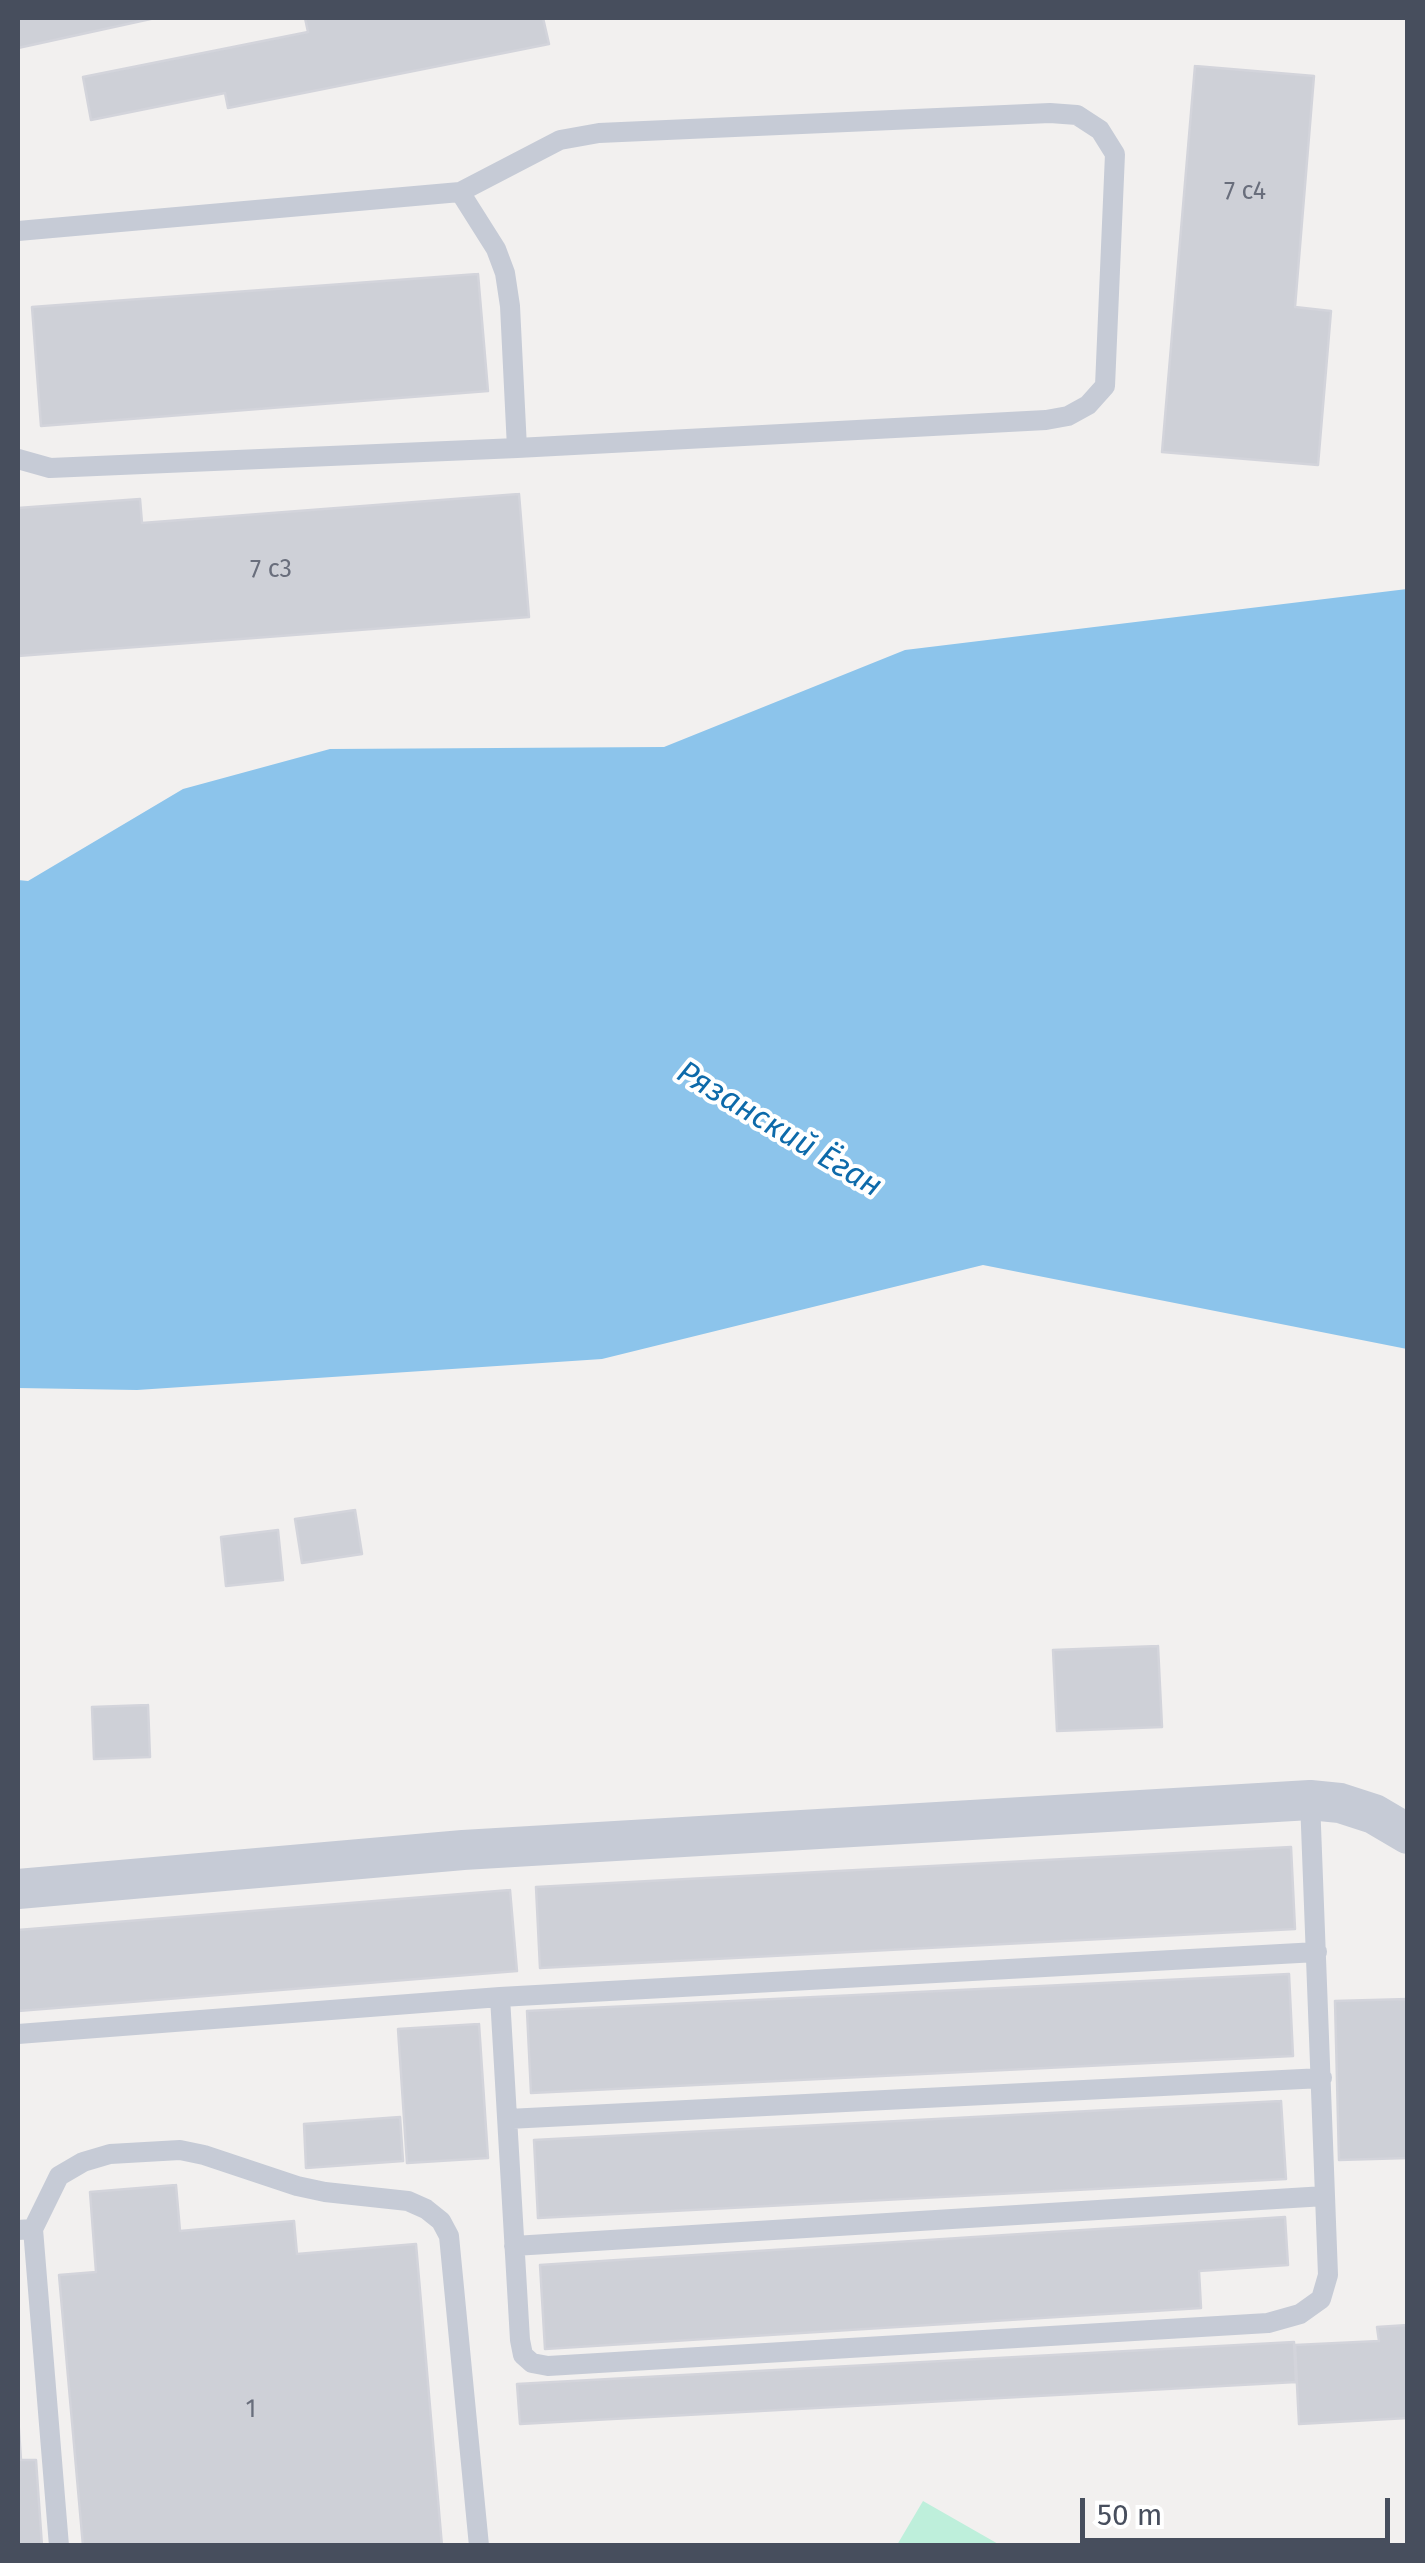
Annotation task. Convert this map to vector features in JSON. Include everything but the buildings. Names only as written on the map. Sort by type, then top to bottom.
[{"type":"street","points":[[18,1889],[463,1850],[1310,1800],[1340,1803],[1374,1814],[1408,1834]]},
{"type":"lane","points":[[18,231],[460,192],[560,140],[599,133],[1050,113],[1076,115],[1100,130],[1115,154],[1105,386],[1088,405],[1068,416],[517,448],[50,468],[18,459]]},
{"type":"lane","points":[[460,192],[496,249],[505,274],[517,448]]},
{"type":"lane","points":[[500,1997],[523,2355],[532,2364],[1268,2323],[1300,2314],[1320,2298],[1328,2274],[1310,1800]]},
{"type":"lane","points":[[18,2034],[500,1997],[1317,1952]]},
{"type":"lane","points":[[508,2119],[1322,2078]]},
{"type":"lane","points":[[59,2546],[25,2229],[59,2176],[83,2162],[110,2154],[180,2150],[296,2186],[408,2202],[426,2209],[442,2222],[449,2236],[479,2546]]},
{"type":"lane","points":[[514,2246],[1326,2196]]},
{"type":"green space","points":[[923,2501],[1000,2545],[897,2545]]},
{"type":"water","name":"Рязанский Ёган","points":[[1407,589],[1407,1349],[983,1265],[602,1359],[137,1390],[18,1388],[18,880],[28,881],[183,789],[330,749],[664,747],[905,650]]}]
